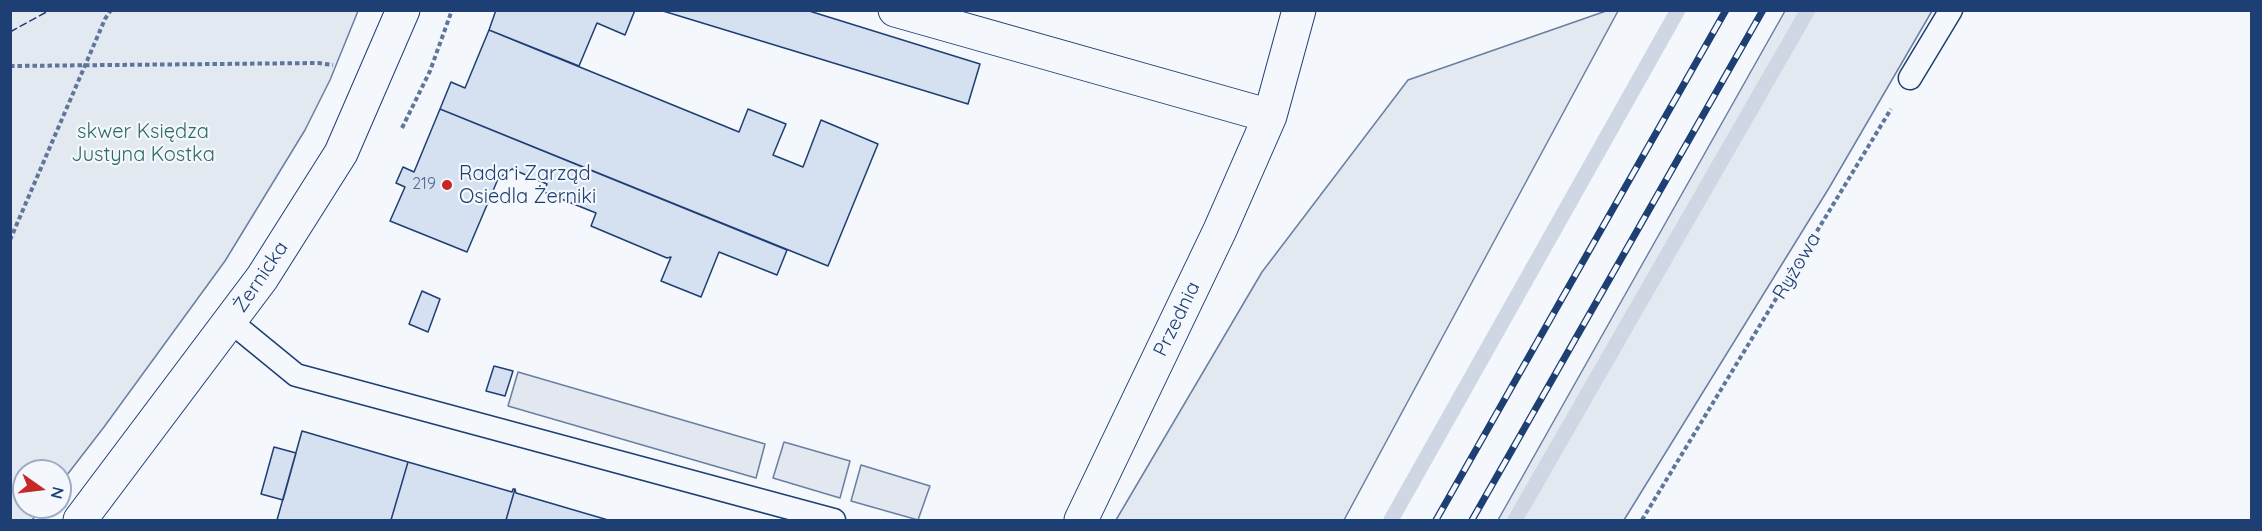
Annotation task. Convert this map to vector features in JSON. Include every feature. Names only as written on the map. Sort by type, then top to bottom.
[{"type":"street","name":"Żernicka","points":[[80,520],[262,278],[341,153],[403,10]]},
{"type":"street","points":[[895,10],[1270,116]]},
{"type":"street","name":"Przednia","points":[[1081,520],[1220,230],[1270,116],[1299,10]]},
{"type":"lane","points":[[1910,78],[1951,10]]},
{"type":"lane","points":[[230,321],[296,375],[834,520]]},
{"type":"path","points":[[10,240],[105,19],[111,10]]},
{"type":"path","points":[[10,66],[318,63],[336,66]]},
{"type":"path","name":"Ryżowa","points":[[1642,520],[1910,78]]},
{"type":"green space","name":"skwer Księdza Justyna Kostka","points":[[10,11],[358,11],[330,80],[305,130],[225,261],[72,468],[72,459],[12,459],[12,519],[33,519],[10,520]]},
{"type":"green space","points":[[1606,11],[1618,11],[1344,520],[1116,520],[1262,272],[1408,80]]},
{"type":"green space","points":[[1785,11],[1932,11],[1829,188],[1624,520],[1498,520]]},
{"type":"shaded area","points":[[518,372],[765,444],[756,478],[508,406]]},
{"type":"shaded area","points":[[784,442],[850,461],[840,498],[773,478]]},
{"type":"shaded area","points":[[861,465],[930,486],[918,520],[851,501]]},
{"type":"building","points":[[496,10],[635,10],[625,35],[597,23],[579,66],[489,30]]},
{"type":"building","points":[[806,10],[980,64],[968,104],[663,11]]},
{"type":"building","points":[[489,30],[739,132],[748,109],[786,124],[773,155],[803,167],[821,120],[878,144],[828,266],[440,109],[451,82],[465,88]]},
{"type":"building","points":[[440,109],[787,250],[777,275],[719,252],[701,297],[661,281],[671,257],[667,258],[591,226],[596,213],[544,192],[547,184],[512,169],[498,179],[467,252],[390,221],[405,187],[396,183],[403,167],[414,172]]},
{"type":"building","points":[[422,291],[440,299],[428,332],[409,324]]},
{"type":"building","points":[[494,366],[513,371],[505,396],[486,391]]},
{"type":"building","points":[[302,431],[408,462],[391,520],[277,520]]},
{"type":"building","points":[[274,447],[296,453],[283,500],[261,494]]},
{"type":"building","points":[[408,462],[512,492],[515,489],[506,520],[391,520]]},
{"type":"building","points":[[515,489],[516,493],[608,520],[506,520]]},
{"type":"waterway","points":[[1391,520],[1678,10]]},
{"type":"waterway","points":[[1515,520],[1808,10]]},
{"type":"railway","points":[[1436,520],[1726,10]]},
{"type":"railway","points":[[1472,520],[1763,10]]},
{"type":"fence","points":[[10,32],[50,10]]},
{"type":"place","name":"Rada i Zarząd Osiedla Żerniki","points":[[447,185]]}]
